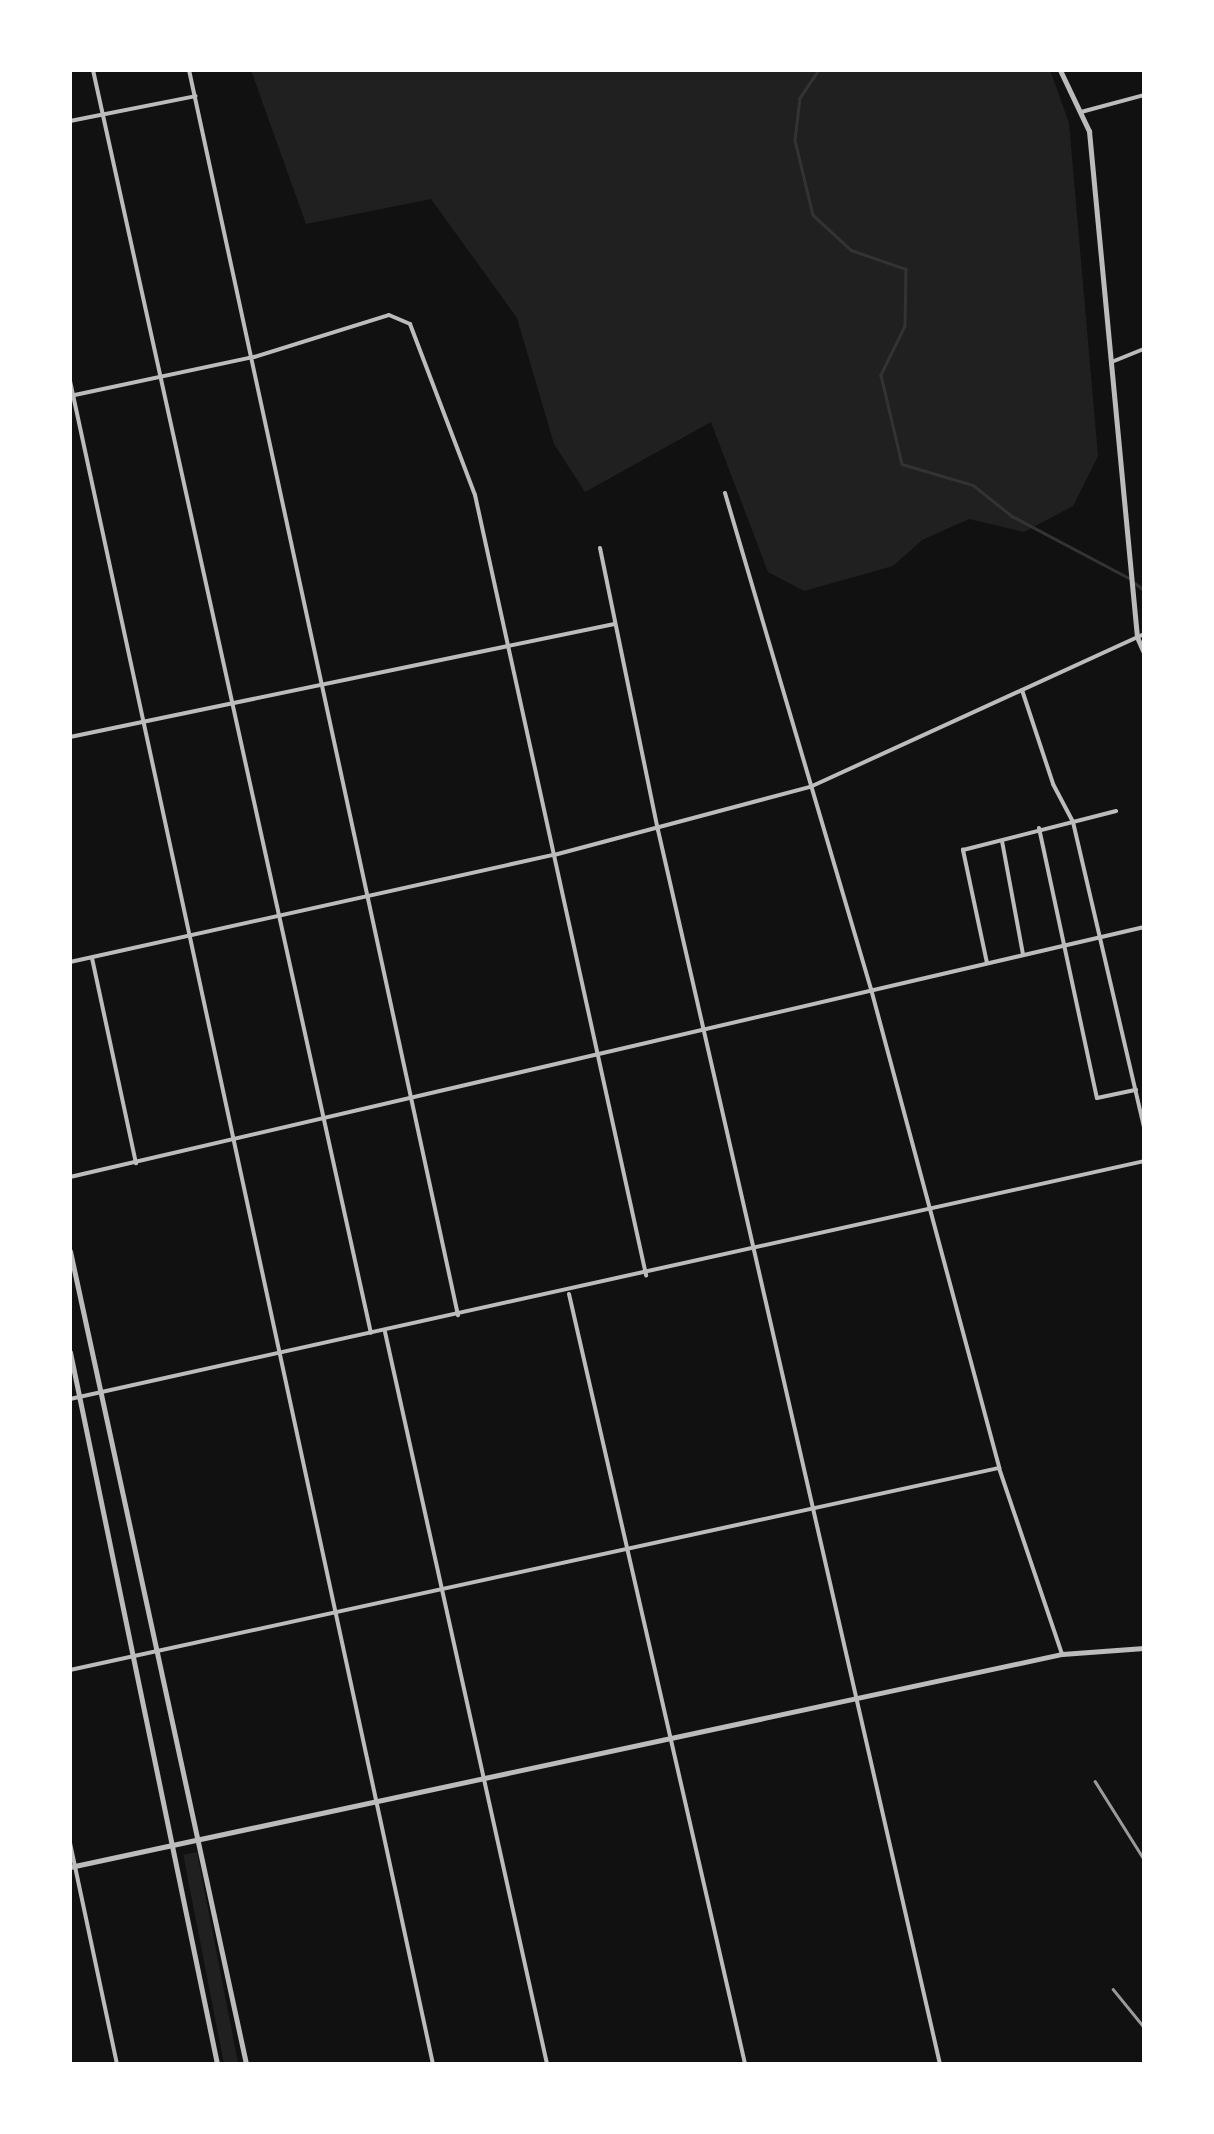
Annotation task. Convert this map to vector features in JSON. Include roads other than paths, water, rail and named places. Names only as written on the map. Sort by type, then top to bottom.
[{"type":"street","points":[[93,70],[371,1333]]},
{"type":"street","points":[[189,70],[372,896],[458,1314]]},
{"type":"street","points":[[1060,70],[1089,131],[1144,653]]},
{"type":"street","points":[[1080,112],[1144,94]]},
{"type":"street","points":[[70,121],[196,96]]},
{"type":"street","points":[[72,395],[254,357],[389,315],[410,324],[475,496],[646,1276]]},
{"type":"street","points":[[1114,362],[1144,349]]},
{"type":"street","points":[[70,381],[433,2064]]},
{"type":"street","points":[[726,493],[871,989],[998,1468],[1062,1654]]},
{"type":"street","points":[[600,548],[658,830],[940,2064]]},
{"type":"street","points":[[70,737],[324,681],[615,624]]},
{"type":"street","points":[[70,962],[554,855],[810,787],[1140,635]]},
{"type":"street","points":[[1022,690],[1053,784],[1073,822],[1144,1128]]},
{"type":"street","points":[[987,962],[963,850],[1116,811]]},
{"type":"street","points":[[1039,828],[1096,1098],[1136,1090]]},
{"type":"street","points":[[1002,839],[1023,954]]},
{"type":"street","points":[[70,1177],[706,1033],[871,989],[1144,926]]},
{"type":"street","points":[[92,958],[136,1163]]},
{"type":"street","points":[[70,1399],[756,1252],[1144,1161]]},
{"type":"street","points":[[70,1251],[246,2064]]},
{"type":"street","points":[[568,1292],[745,2064]]},
{"type":"street","points":[[384,1330],[547,2064]]},
{"type":"street","points":[[70,1352],[217,2064]]},
{"type":"street","points":[[70,1670],[440,1593],[998,1468]]},
{"type":"street","points":[[72,1867],[1062,1654],[1144,1648]]},
{"type":"street","points":[[70,1843],[72,1867],[117,2064]]},
{"type":"waterway","points":[[819,70],[800,98],[795,140],[813,215],[851,250],[906,269],[905,326],[881,375],[902,464],[973,485],[1012,516],[1129,578]]},
{"type":"waterway","points":[[1135,583],[1144,590]]},
{"type":"railway","points":[[1095,1781],[1144,1859]]},
{"type":"railway","points":[[1113,1989],[1144,2027]]}]
